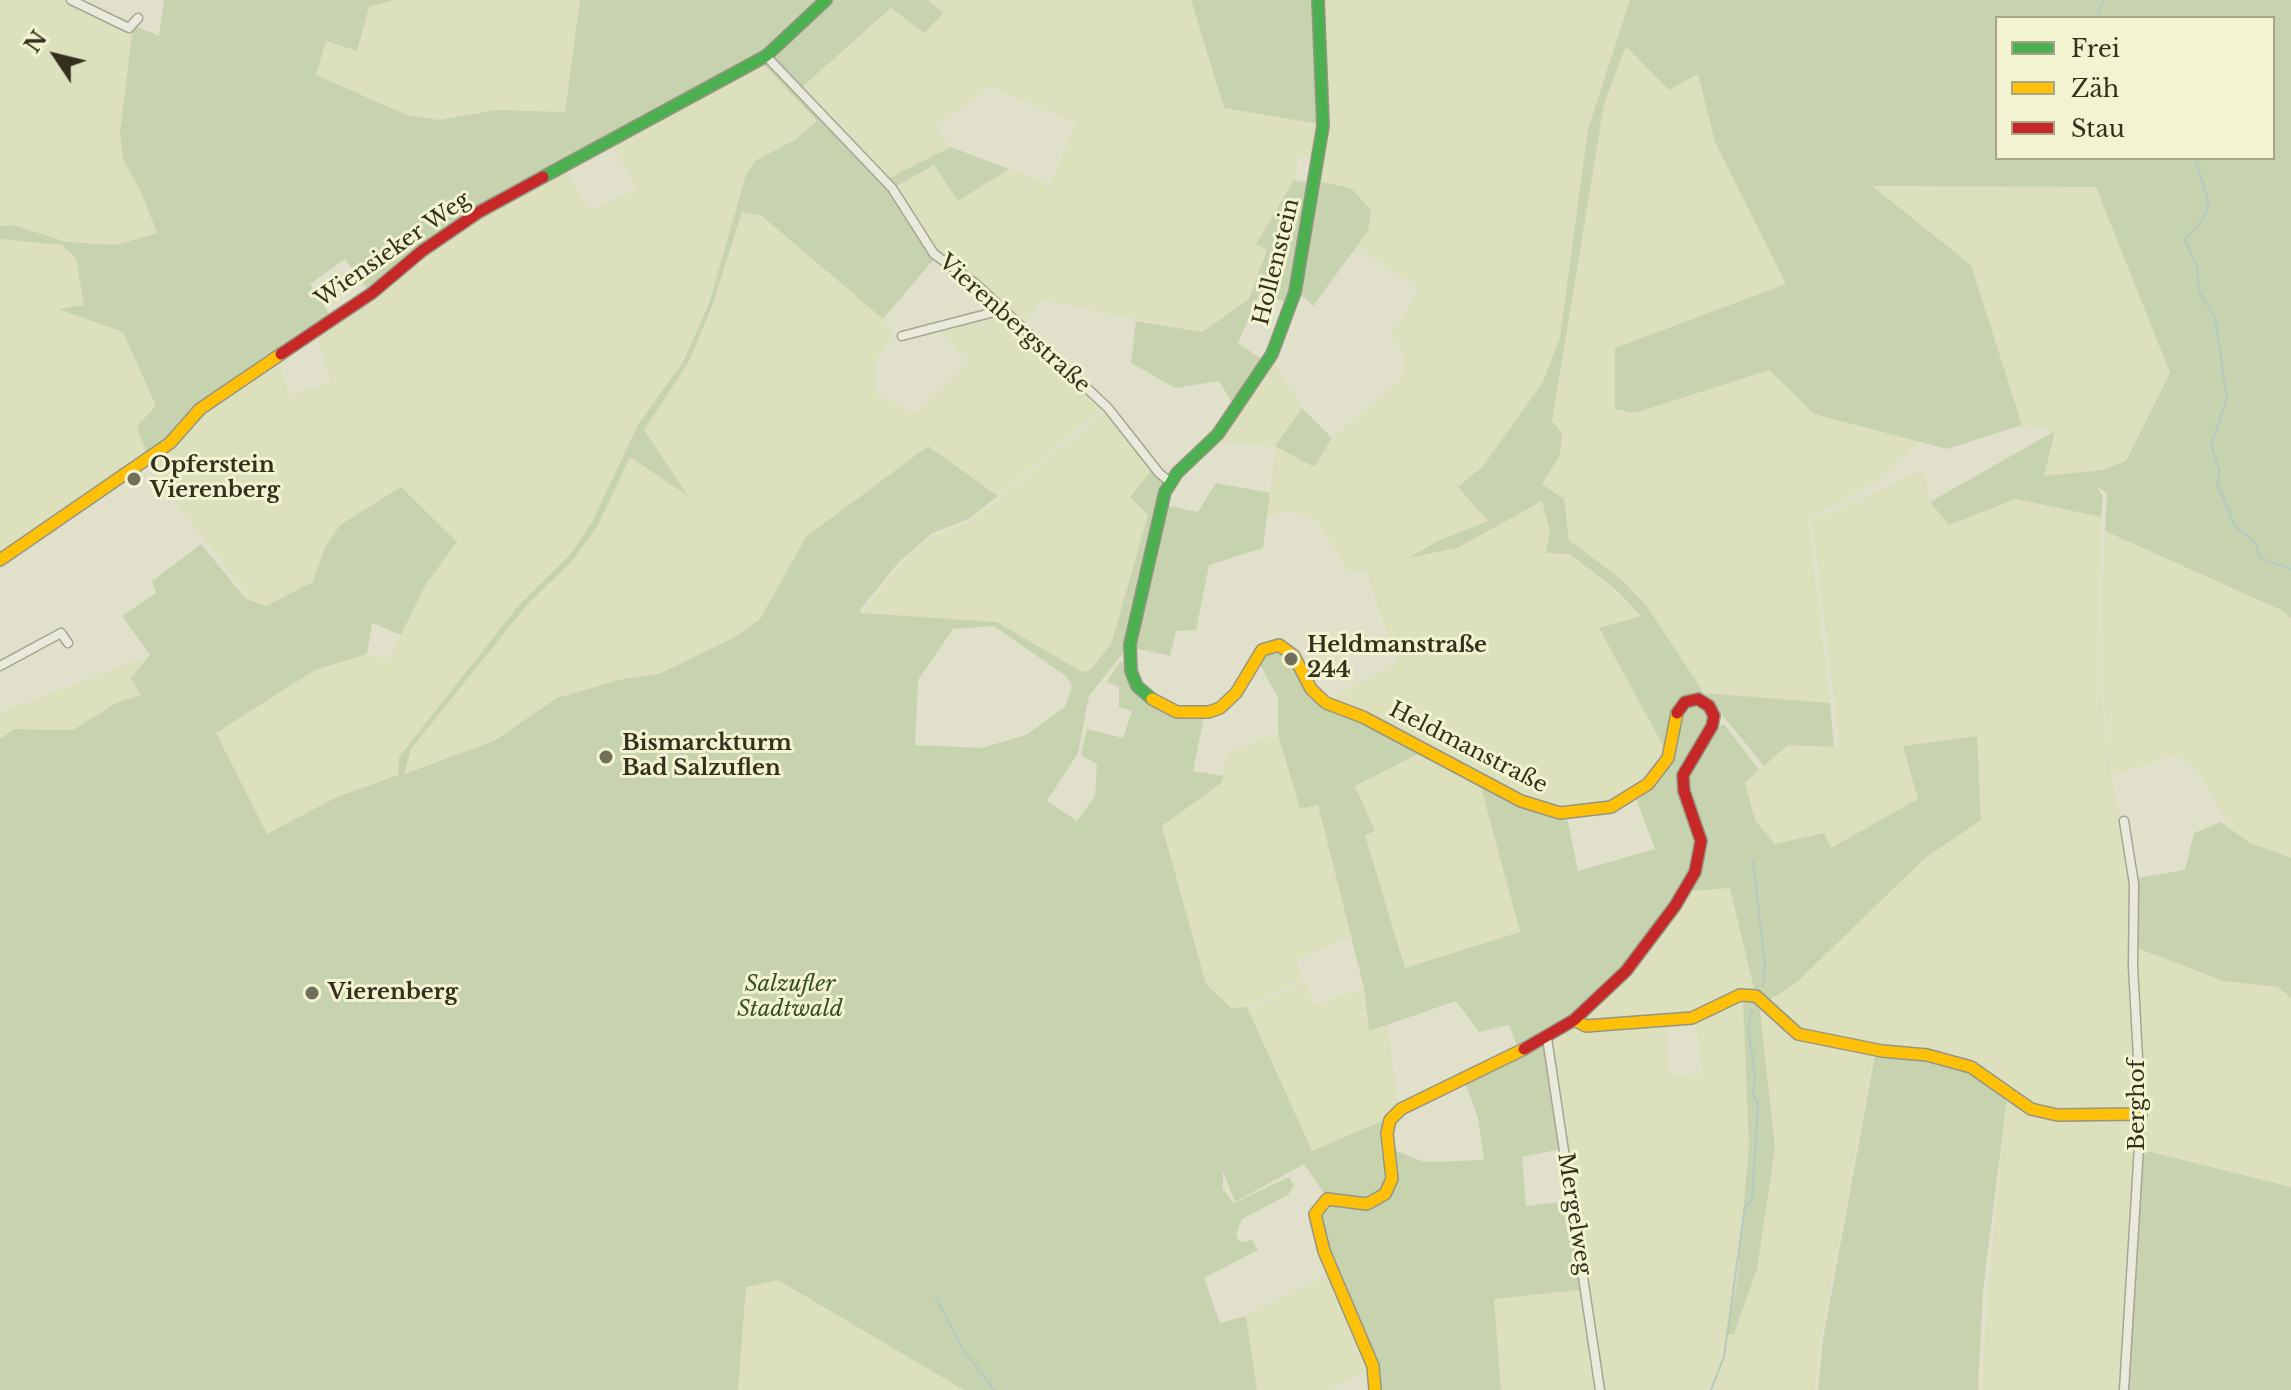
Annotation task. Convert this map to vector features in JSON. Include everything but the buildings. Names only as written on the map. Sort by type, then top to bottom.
[{"type":"main road","name":"Wiensieker Weg","points":[[0,560],[170,443],[200,409],[372,293],[422,251],[479,212],[766,56],[826,0]]},
{"type":"main road","name":"Hollenstein","points":[[1220,708],[1194,713],[1157,704],[1137,686],[1131,671],[1130,644],[1170,482],[1233,414],[1272,354],[1285,327],[1299,275],[1323,126],[1318,0]]},
{"type":"main road","name":"Heldmanstraße","points":[[1220,708],[1236,693],[1262,650],[1279,645],[1294,656],[1311,689],[1326,703],[1363,717],[1521,801],[1540,808],[1575,813],[1611,807],[1640,790],[1661,771],[1668,758],[1676,714],[1685,702],[1698,699],[1709,706],[1714,716],[1712,726],[1683,775],[1684,791],[1701,841],[1695,872],[1675,906],[1626,971],[1574,1020],[1547,1038],[1401,1109],[1390,1120],[1387,1133],[1392,1179],[1385,1194],[1367,1204],[1327,1199],[1315,1214],[1324,1251],[1373,1366],[1375,1390]]},
{"type":"main road","points":[[1574,1020],[1586,1026],[1692,1018],[1740,995],[1756,996],[1798,1034],[1882,1051],[1927,1055],[1971,1067],[2031,1109],[2057,1115],[2141,1114]]},
{"type":"street","points":[[71,0],[129,28],[138,18]]},
{"type":"street","name":"Vierenbergstraße","points":[[766,56],[892,188],[934,254],[1002,310],[1108,408],[1159,473],[1170,482]]},
{"type":"street","points":[[902,336],[1002,310]]},
{"type":"street","points":[[0,666],[61,633],[68,643]]},
{"type":"street","name":"Berghof","points":[[2124,821],[2134,884],[2133,966],[2141,1114],[2124,1390]]},
{"type":"street","name":"Mergelweg","points":[[1547,1038],[1600,1390]]},
{"type":"green space","points":[[0,0],[66,0],[132,36],[120,133],[123,159],[142,193],[157,233],[117,245],[67,242],[13,225],[0,226]]},
{"type":"green space","points":[[164,0],[394,0],[369,7],[357,51],[326,41],[316,75],[407,115],[440,120],[496,110],[565,112],[580,0],[821,0],[764,55],[479,210],[369,292],[345,259],[310,284],[331,316],[147,456],[137,426],[156,406],[123,332],[58,309],[84,305],[76,258],[62,245],[0,239],[0,226],[13,225],[67,242],[116,245],[157,233],[142,194],[123,159],[120,133],[133,25],[159,36]]},
{"type":"green space","points":[[394,0],[580,0],[565,112],[496,110],[440,120],[407,115],[316,75],[326,41],[357,51],[369,7]]},
{"type":"green space","name":"Salzufler Stadtwald","points":[[831,0],[928,0],[944,13],[924,33],[891,8],[802,87],[889,178],[951,147],[1009,169],[958,201],[934,165],[895,187],[935,258],[883,319],[762,216],[742,212],[713,304],[688,363],[644,430],[688,496],[630,457],[598,525],[573,560],[526,606],[411,749],[404,774],[494,741],[557,698],[623,679],[659,674],[735,637],[760,619],[806,537],[928,446],[998,496],[968,519],[932,533],[898,563],[860,610],[861,613],[997,622],[1082,672],[1091,669],[1111,644],[1148,515],[1130,497],[1153,469],[1165,484],[1123,653],[1089,696],[1078,753],[1047,801],[1077,821],[1095,796],[1097,764],[1081,755],[1087,729],[1123,738],[1132,711],[1119,707],[1119,687],[1106,682],[1120,662],[1126,662],[1128,672],[1176,716],[1204,717],[1193,771],[1224,776],[1220,784],[1162,826],[1206,984],[1231,1008],[1247,1007],[1312,1151],[1387,1119],[1389,1179],[1382,1193],[1367,1201],[1326,1196],[1304,1164],[1235,1202],[1223,1171],[1223,1189],[1234,1203],[1289,1177],[1294,1186],[1288,1195],[1242,1219],[1236,1235],[1240,1242],[1252,1240],[1258,1250],[1204,1278],[1220,1323],[1246,1316],[1257,1390],[964,1390],[778,1280],[746,1287],[738,1390],[0,1390],[0,739],[14,729],[73,730],[116,703],[141,695],[131,678],[150,655],[122,616],[156,593],[152,581],[201,544],[246,599],[266,606],[313,582],[324,549],[340,525],[401,487],[457,542],[426,584],[401,635],[372,623],[367,654],[315,670],[216,733],[267,834],[337,797],[398,775],[399,757],[518,606],[570,555],[593,520],[638,425],[684,360],[709,303],[746,175],[755,161],[796,139],[817,121],[762,63]],"holes":[[[994,626],[1067,677],[1072,686],[1065,707],[1026,735],[982,748],[915,745],[918,680],[953,629]]]},
{"type":"green space","points":[[928,0],[1191,0],[1224,108],[1319,124],[1314,158],[1298,156],[1294,180],[1257,243],[1267,250],[1249,299],[1202,332],[1041,300],[1023,327],[936,253],[894,187],[934,165],[958,201],[1009,169],[1050,184],[1076,123],[990,86],[937,127],[951,147],[889,178],[802,87],[892,8],[943,13]]},
{"type":"green space","points":[[1191,0],[1314,0],[1319,124],[1224,108]]},
{"type":"green space","points":[[1321,0],[1630,0],[1588,129],[1560,337],[1543,382],[1483,466],[1458,487],[1489,521],[1438,541],[1411,557],[1457,548],[1542,501],[1551,532],[1642,617],[1600,629],[1666,751],[1644,781],[1609,803],[1577,810],[1541,805],[1327,700],[1398,664],[1366,571],[1349,572],[1319,522],[1295,512],[1268,515],[1275,446],[1215,442],[1272,357],[1302,408],[1276,446],[1314,467],[1332,438],[1402,378],[1402,349],[1390,337],[1419,289],[1356,247],[1368,231],[1371,210],[1351,188],[1321,182],[1327,127]]},
{"type":"green space","points":[[1630,0],[2291,0],[2291,618],[2281,610],[2105,531],[2107,493],[2096,486],[2103,496],[2101,517],[2016,499],[1949,525],[1930,502],[2055,431],[2044,476],[2102,470],[2126,461],[2170,373],[2096,187],[1872,186],[1971,265],[2022,425],[1947,449],[1814,414],[1769,370],[1635,413],[1615,409],[1615,348],[1786,284],[1715,142],[1698,74],[1669,90],[1626,46],[1604,104],[1552,421],[1562,433],[1560,455],[1542,484],[1564,499],[1569,540],[1622,580],[1646,605],[1704,693],[1693,692],[1682,699],[1666,751],[1599,628],[1641,616],[1615,589],[1570,554],[1546,553],[1550,532],[1542,501],[1457,548],[1408,558],[1438,541],[1488,521],[1458,487],[1483,466],[1543,382],[1560,337],[1588,129]]},
{"type":"green space","points":[[1626,46],[1698,74],[1715,142],[1787,284],[1615,348],[1635,413],[1769,370],[1814,414],[1918,441],[1889,474],[1808,519],[1830,703],[1704,693],[1646,605],[1622,580],[1569,540],[1564,499],[1541,484],[1560,455],[1562,433],[1552,421],[1604,104]]},
{"type":"green space","points":[[762,63],[817,121],[746,175],[726,251],[695,336],[593,520],[570,555],[518,606],[399,757],[399,775],[337,797],[267,835],[215,733],[315,670],[367,654],[389,660],[426,584],[457,542],[401,487],[324,549],[313,582],[266,606],[253,602],[146,464],[200,412],[277,360],[290,395],[331,382],[315,332],[481,215],[564,168],[590,211],[637,189],[611,144]]},
{"type":"green space","points":[[1294,180],[1312,183],[1288,303],[1260,293],[1238,343],[1264,361],[1234,406],[1219,381],[1175,388],[1131,363],[1136,321],[1202,332],[1249,299],[1267,250],[1256,244]]},
{"type":"green space","points":[[1321,182],[1351,188],[1371,210],[1368,231],[1313,306],[1298,292]]},
{"type":"green space","points":[[1871,186],[2097,187],[2170,373],[2125,461],[2102,470],[2044,476],[2055,431],[2022,425],[1971,265]]},
{"type":"green space","points":[[742,212],[762,216],[779,229],[883,319],[895,335],[875,360],[875,393],[915,414],[969,362],[941,332],[1004,316],[1104,407],[998,496],[928,446],[806,537],[760,619],[735,637],[659,674],[623,679],[557,698],[494,741],[403,774],[411,749],[526,606],[573,560],[598,525],[630,456],[686,493],[643,430],[688,363],[731,251]]},
{"type":"green space","points":[[0,239],[62,245],[76,258],[85,305],[60,309],[123,332],[156,406],[147,456],[0,557]]},
{"type":"green space","points":[[1302,408],[1332,438],[1314,467],[1275,446]]},
{"type":"green space","points":[[1106,411],[1153,469],[1148,515],[1111,644],[1092,669],[1082,672],[997,622],[861,614],[900,565],[933,536],[970,522]]},
{"type":"green space","points":[[1924,469],[1930,502],[1949,525],[2016,499],[2101,517],[2097,664],[2114,792],[2129,847],[2138,1110],[2058,1111],[2032,1105],[1973,1065],[1800,1032],[1768,1001],[1797,981],[1925,858],[1981,820],[1918,799],[1831,849],[1823,833],[1775,844],[1755,820],[1745,783],[1788,745],[1840,747],[1812,521]]},
{"type":"green space","points":[[1216,483],[1270,493],[1263,548],[1209,565],[1196,630],[1176,631],[1170,656],[1134,648],[1165,505],[1198,512]]},
{"type":"green space","points":[[2105,531],[2291,614],[2291,863],[2262,853],[2231,829],[2198,772],[2175,754],[2113,776],[2099,664]]},
{"type":"green space","points":[[1273,648],[1291,658],[1309,691],[1422,752],[1355,786],[1375,831],[1365,835],[1405,968],[1520,932],[1480,784],[1567,818],[1578,871],[1655,849],[1637,801],[1665,771],[1679,715],[1686,706],[1697,703],[1706,709],[1708,726],[1684,762],[1697,841],[1692,871],[1649,937],[1599,994],[1553,1030],[1518,1048],[1509,1025],[1479,1032],[1456,1001],[1369,1031],[1364,988],[1318,805],[1300,809],[1278,734],[1278,698],[1258,661]]},
{"type":"green space","points":[[150,655],[142,695],[116,703],[73,730],[14,729],[0,739],[0,713]]},
{"type":"green space","points":[[1704,693],[1830,703],[1834,747],[1788,745],[1764,766]]},
{"type":"green space","points":[[1724,724],[1759,770],[1745,783],[1755,820],[1775,844],[1824,833],[1831,848],[1918,799],[1903,746],[1977,736],[1981,820],[1925,858],[1797,982],[1768,1001],[1755,993],[1730,888],[1689,891],[1704,841],[1685,790],[1687,776],[1716,727]]},
{"type":"green space","points":[[1278,734],[1300,809],[1318,804],[1352,936],[1296,960],[1303,978],[1247,1007],[1231,1008],[1206,984],[1162,826],[1220,784],[1227,753]]},
{"type":"green space","points":[[1422,752],[1480,784],[1520,932],[1405,968],[1365,834],[1375,831],[1355,786]]},
{"type":"green space","points":[[2221,822],[2250,843],[2291,858],[2291,998],[2278,987],[2224,981],[2137,948],[2138,878],[2185,870],[2194,833]]},
{"type":"green space","points":[[1730,887],[1755,993],[1692,1016],[1587,1024],[1582,1017],[1689,891]]},
{"type":"green space","points":[[2137,898],[2222,941],[2222,976],[2278,987],[2291,998],[2291,1187],[2143,1150]]},
{"type":"green space","points":[[1305,982],[1314,1005],[1364,988],[1369,1031],[1388,1026],[1398,1108],[1387,1119],[1312,1151],[1265,1052],[1249,1010]]},
{"type":"green space","points":[[1740,997],[1760,1002],[1786,1028],[1874,1054],[1821,1339],[1815,1390],[1602,1390],[1550,1040],[1572,1025],[1666,1023],[1670,1075],[1703,1074],[1695,1020]]},
{"type":"green space","points":[[1743,999],[1759,1003],[1775,1148],[1757,1269],[1734,1334],[1726,1335],[1737,1282],[1749,1145]]},
{"type":"green space","points":[[1544,1043],[1561,1149],[1522,1157],[1526,1206],[1567,1201],[1580,1290],[1494,1299],[1501,1390],[1377,1390],[1317,1214],[1330,1202],[1366,1207],[1387,1195],[1392,1149],[1424,1162],[1484,1160],[1478,1118],[1465,1082]]},
{"type":"green space","points":[[1875,1055],[1929,1059],[1969,1071],[2007,1098],[1983,1290],[1978,1390],[1818,1390],[1823,1339]]},
{"type":"green space","points":[[2007,1098],[2028,1113],[2138,1116],[2121,1390],[1982,1390],[1987,1295]]},
{"type":"green space","points":[[2143,1150],[2291,1187],[2291,1390],[2128,1390]]},
{"type":"green space","points":[[1331,1274],[1371,1366],[1331,1390],[1257,1390],[1246,1316]]},
{"type":"green space","points":[[778,1280],[964,1390],[738,1390],[746,1287]]},
{"type":"green space","points":[[1580,1290],[1597,1390],[1501,1390],[1493,1299]]},
{"type":"waterway","points":[[2098,16],[2103,0]]},
{"type":"waterway","points":[[2196,160],[2209,203],[2203,219],[2185,240],[2197,267],[2199,292],[2215,317],[2227,398],[2211,445],[2220,472],[2217,483],[2235,526],[2256,544],[2260,558],[2291,569]]},
{"type":"waterway","points":[[1753,861],[1765,964],[1763,986]]},
{"type":"waterway","points":[[1711,1390],[1724,1357],[1745,1206],[1752,1201],[1758,1105],[1753,1094],[1755,1076],[1748,1027],[1752,1011]]},
{"type":"waterway","points":[[935,1296],[962,1348],[995,1390]]},
{"type":"traffic: fast","points":[[543,177],[766,56],[826,0]]},
{"type":"traffic: fast","points":[[1152,699],[1137,686],[1131,671],[1130,644],[1165,492],[1177,473],[1218,434],[1272,354],[1295,292],[1323,126],[1318,0]]},
{"type":"traffic: slow","points":[[0,560],[170,443],[200,409],[281,354]]},
{"type":"traffic: slow","points":[[1152,699],[1177,712],[1209,712],[1220,708],[1236,693],[1262,650],[1279,645],[1294,656],[1311,689],[1326,703],[1363,717],[1521,801],[1560,813],[1611,807],[1648,784],[1668,758],[1677,713]]},
{"type":"traffic: slow","points":[[1574,1020],[1586,1026],[1692,1018],[1740,995],[1756,996],[1798,1034],[1882,1051],[1927,1055],[1971,1067],[2031,1109],[2057,1115],[2141,1114]]},
{"type":"traffic: slow","points":[[1375,1390],[1373,1366],[1324,1251],[1315,1214],[1327,1199],[1367,1204],[1385,1194],[1392,1179],[1387,1133],[1390,1120],[1401,1109],[1524,1049]]},
{"type":"traffic: jam","points":[[281,354],[372,293],[422,251],[479,212],[543,177]]},
{"type":"traffic: jam","points":[[1524,1049],[1574,1020],[1626,971],[1675,906],[1695,872],[1701,841],[1684,791],[1683,775],[1712,726],[1714,716],[1709,706],[1698,699],[1685,702],[1677,713]]},
{"type":"place","name":"Opferstein Vierenberg","points":[[134,479]]},
{"type":"place","name":"Heldmanstraße 244","points":[[1291,659]]},
{"type":"place","name":"Bismarckturm Bad Salzuflen","points":[[606,757]]},
{"type":"place","name":"Vierenberg","points":[[312,993]]}]
